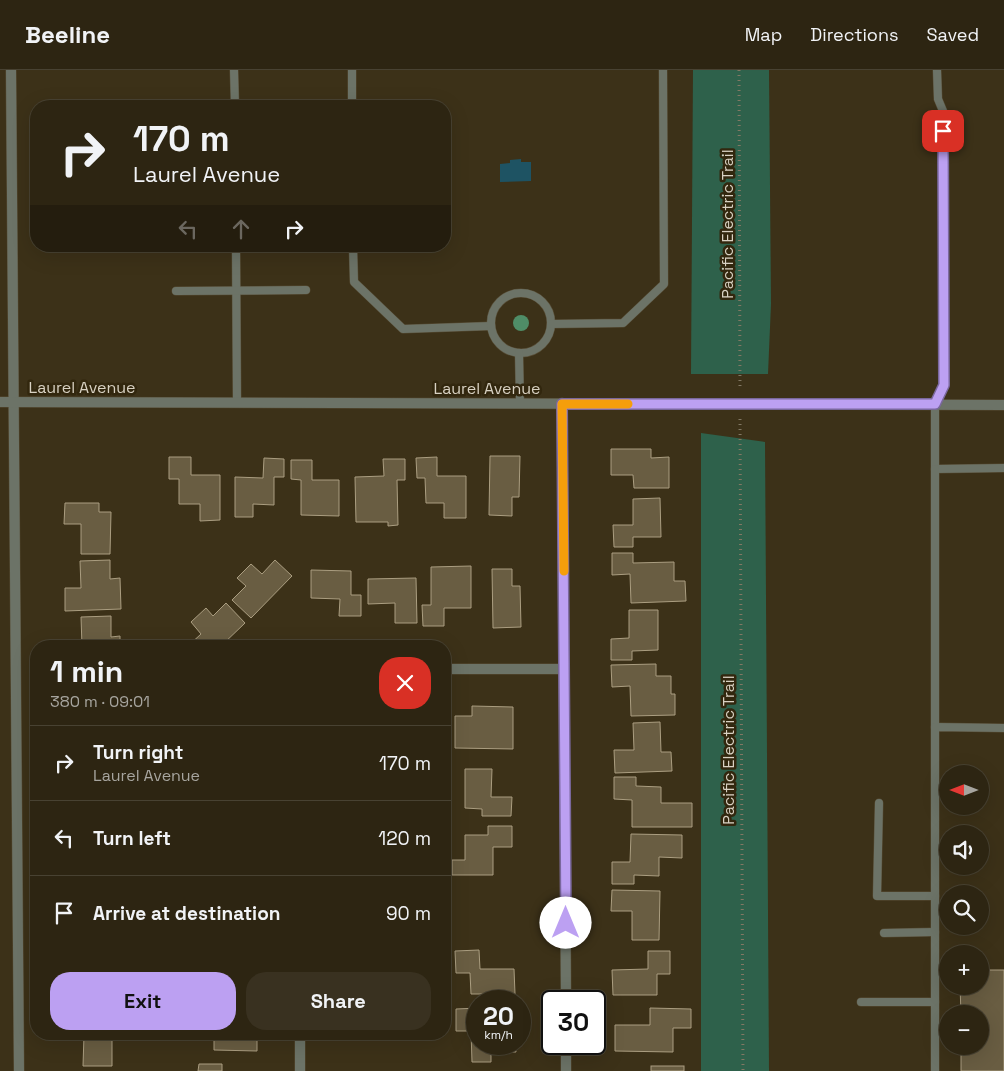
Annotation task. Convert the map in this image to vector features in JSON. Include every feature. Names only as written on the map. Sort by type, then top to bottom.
[{"type":"street","points":[[11,70],[19,1071]]},
{"type":"street","name":"Laurel Avenue","points":[[0,402],[1004,405]]},
{"type":"street","points":[[562,404],[566,990]]},
{"type":"street","points":[[451,668],[564,669]]},
{"type":"street","points":[[300,1040],[300,1071]]},
{"type":"street","points":[[566,1055],[566,1071]]},
{"type":"lane","points":[[234,70],[235,100]]},
{"type":"lane","points":[[352,70],[352,100]]},
{"type":"lane","points":[[551,324],[623,323],[664,284],[663,70]]},
{"type":"lane","points":[[935,1071],[935,404],[944,385],[943,111],[938,99],[937,70]]},
{"type":"lane","points":[[236,252],[237,402]]},
{"type":"lane","points":[[353,252],[354,282],[403,329],[491,326]]},
{"type":"lane","points":[[176,291],[306,290]]},
{"type":"lane","points":[[520,293],[530,294],[545,306],[551,324],[549,334],[544,342],[528,352],[519,353],[504,347],[493,334],[491,326],[492,316],[502,300],[520,293]]},
{"type":"lane","points":[[519,353],[520,403]]},
{"type":"lane","points":[[935,469],[1004,468]]},
{"type":"lane","points":[[935,727],[1004,728]]},
{"type":"lane","points":[[879,803],[877,896],[935,896]]},
{"type":"lane","points":[[884,933],[935,932]]},
{"type":"lane","points":[[861,1002],[935,1002]]},
{"type":"path","name":"Pacific Electric Trail","points":[[739,70],[740,377]]},
{"type":"path","name":"Pacific Electric Trail","points":[[740,428],[743,1071]]},
{"type":"green space","points":[[693,70],[769,70],[771,304],[768,374],[691,374]]},
{"type":"green space","points":[[701,433],[765,442],[769,1071],[701,1071]]},
{"type":"water","points":[[521,159],[521,162],[531,162],[531,181],[500,182],[500,164],[510,163],[510,160]]},
{"type":"building","points":[[611,449],[651,449],[651,458],[669,457],[669,488],[634,488],[633,475],[611,475]]},
{"type":"building","points":[[490,456],[520,456],[519,497],[512,497],[512,516],[489,515]]},
{"type":"building","points":[[169,457],[191,457],[191,475],[220,475],[220,520],[200,521],[200,504],[179,504],[179,479],[169,479]]},
{"type":"building","points":[[437,457],[437,476],[466,476],[466,518],[444,518],[444,503],[426,503],[425,478],[417,478],[416,458]]},
{"type":"building","points":[[264,458],[284,459],[284,477],[274,477],[274,505],[253,504],[253,517],[235,517],[235,477],[263,478]]},
{"type":"building","points":[[383,459],[405,459],[405,480],[397,480],[398,525],[388,526],[388,522],[356,522],[355,477],[384,476]]},
{"type":"building","points":[[291,460],[312,460],[312,480],[339,480],[339,516],[301,515],[301,480],[291,479]]},
{"type":"building","points":[[660,498],[661,537],[633,537],[633,547],[614,547],[613,525],[633,525],[633,499]]},
{"type":"building","points":[[65,503],[99,503],[99,512],[111,512],[110,554],[81,554],[81,524],[64,524]]},
{"type":"building","points":[[612,553],[633,553],[633,563],[674,562],[674,581],[685,581],[686,601],[631,603],[630,574],[612,575]]},
{"type":"building","points":[[110,560],[110,579],[120,578],[121,609],[65,611],[65,588],[81,588],[80,561]]},
{"type":"building","points":[[275,560],[292,576],[251,618],[232,600],[246,586],[237,578],[251,564],[262,574]]},
{"type":"building","points":[[471,566],[471,608],[444,608],[444,626],[423,626],[422,605],[431,605],[431,567]]},
{"type":"building","points":[[492,569],[512,569],[512,586],[520,586],[521,627],[493,628]]},
{"type":"building","points":[[311,570],[351,571],[351,595],[361,595],[361,616],[339,616],[340,599],[311,598]]},
{"type":"building","points":[[416,578],[417,623],[395,623],[395,603],[368,604],[368,579]]},
{"type":"building","points":[[226,603],[245,623],[227,640],[194,640],[201,634],[191,622],[206,608],[213,616]]},
{"type":"building","points":[[629,610],[658,610],[658,650],[632,651],[632,660],[611,660],[611,639],[629,638]]},
{"type":"building","points":[[111,616],[111,637],[120,636],[120,640],[82,640],[81,617]]},
{"type":"building","points":[[656,664],[656,676],[671,676],[671,694],[675,694],[675,715],[631,716],[630,686],[612,687],[611,665]]},
{"type":"building","points":[[472,706],[513,707],[513,749],[455,748],[455,716],[472,716]]},
{"type":"building","points":[[660,722],[661,752],[671,752],[672,771],[615,773],[614,750],[634,750],[633,723]]},
{"type":"building","points":[[465,769],[492,769],[491,797],[512,797],[511,816],[482,816],[482,809],[465,808]]},
{"type":"building","points":[[614,777],[636,777],[636,786],[661,787],[661,803],[692,803],[692,827],[632,827],[632,800],[614,799]]},
{"type":"building","points":[[488,826],[512,826],[512,847],[493,847],[493,875],[452,875],[452,860],[465,860],[465,835],[488,835]]},
{"type":"building","points":[[631,834],[682,835],[682,858],[659,857],[659,876],[634,875],[634,884],[612,884],[612,862],[630,862]]},
{"type":"building","points":[[612,890],[660,891],[659,940],[632,940],[632,911],[611,911]]},
{"type":"building","points":[[479,950],[480,969],[514,969],[515,990],[471,990],[470,973],[456,973],[455,951]]},
{"type":"building","points":[[648,951],[670,951],[670,974],[657,974],[657,995],[613,995],[612,970],[648,969]]},
{"type":"building","points":[[989,970],[1004,970],[1004,1071],[961,1071],[961,1055],[989,1055],[989,1005],[961,1005],[960,995],[989,995]]},
{"type":"building","points":[[650,1008],[691,1009],[691,1028],[673,1028],[673,1052],[615,1051],[615,1025],[650,1025]]},
{"type":"building","points":[[456,1009],[466,1009],[466,1031],[456,1031]]},
{"type":"building","points":[[84,1040],[112,1040],[112,1066],[83,1066]]},
{"type":"building","points":[[214,1040],[257,1040],[257,1051],[214,1050]]},
{"type":"building","points":[[472,1055],[491,1055],[491,1062],[472,1062]]},
{"type":"building","points":[[199,1064],[222,1064],[222,1071],[198,1071]]},
{"type":"building","points":[[651,1066],[684,1066],[684,1071],[651,1071]]},
{"type":"slow traffic","points":[[564,571],[562,404],[628,404]]},
{"type":"route","points":[[566,923],[562,404],[935,404],[944,385],[943,131]]}]
